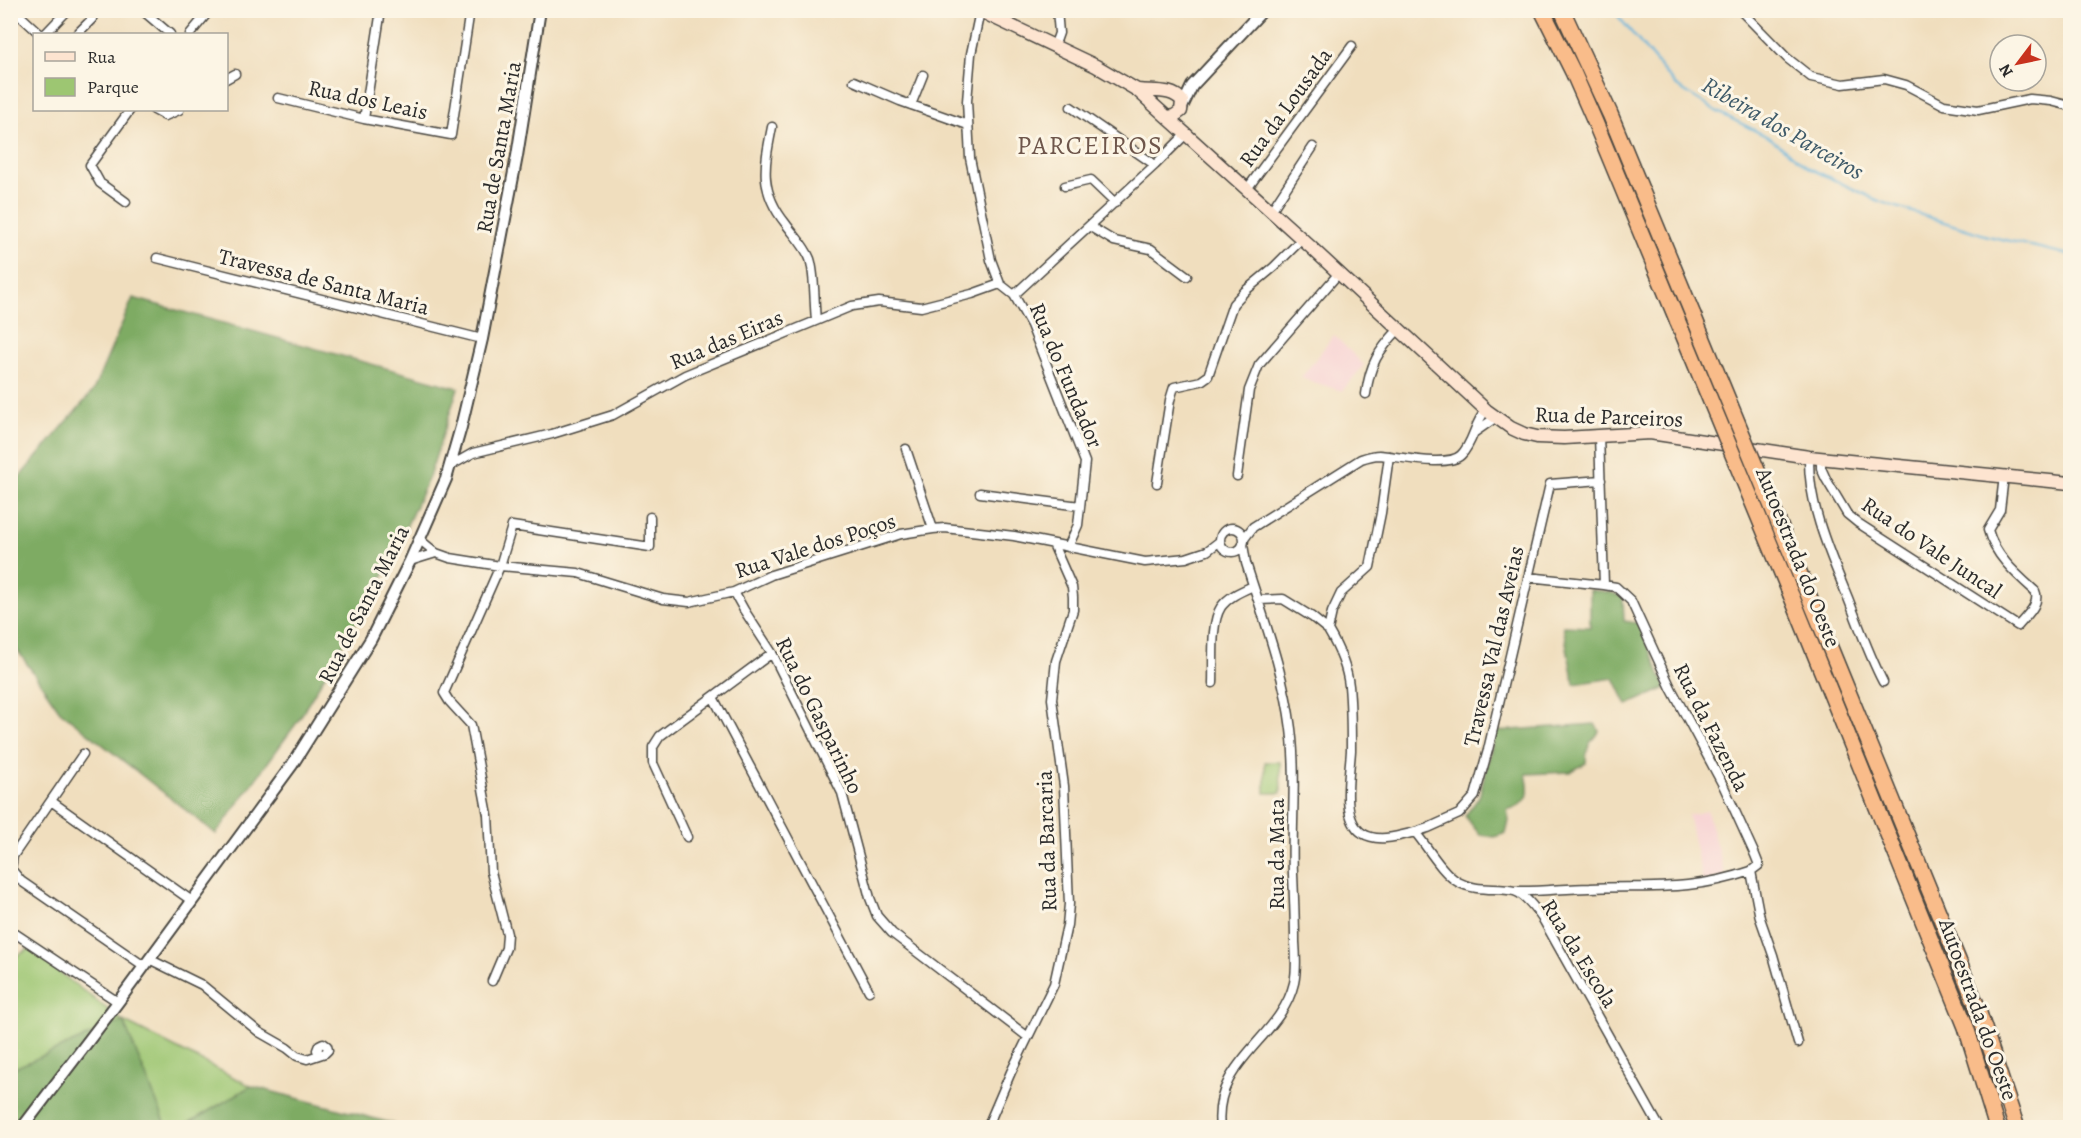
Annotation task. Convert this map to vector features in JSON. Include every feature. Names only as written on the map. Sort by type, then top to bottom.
[{"type":"highway","name":"Autoestrada do Oeste","points":[[1542,10],[1574,72],[1791,595],[1966,1027],[1997,1128]]},
{"type":"highway","name":"Autoestrada do Oeste","points":[[1562,10],[1610,114],[1977,1004],[2017,1128]]},
{"type":"main road","points":[[979,11],[1096,66],[1137,90],[1168,117],[1174,116],[1182,108]]},
{"type":"main road","points":[[1137,90],[1168,93],[1180,98],[1186,133]]},
{"type":"main road","points":[[1157,106],[1158,98],[1168,93]]},
{"type":"main road","name":"Rua de Parceiros","points":[[1168,117],[1302,238],[1490,414],[1511,429],[1530,436],[1564,438],[1650,433],[1815,457],[2070,483]]},
{"type":"street","points":[[14,10],[39,33]]},
{"type":"street","points":[[46,33],[68,10]]},
{"type":"street","points":[[78,33],[92,19],[87,10]]},
{"type":"street","points":[[142,10],[169,33]]},
{"type":"street","points":[[191,33],[210,10]]},
{"type":"street","points":[[364,119],[381,10]]},
{"type":"street","name":"Rua dos Leais","points":[[278,98],[364,119],[451,135],[470,10]]},
{"type":"street","name":"Rua de Santa Maria","points":[[22,1128],[118,1002],[292,765],[371,639],[410,561],[450,466],[482,339],[517,156],[540,10]]},
{"type":"street","points":[[1054,46],[1059,33],[1057,10]]},
{"type":"street","points":[[1182,108],[1192,86],[1263,10]]},
{"type":"street","points":[[1740,10],[1787,58],[1811,77],[1843,84],[1884,80],[1906,85],[1944,105],[1977,110],[2030,99],[2070,106]]},
{"type":"street","points":[[979,11],[971,54],[967,101],[969,158],[991,260],[1000,284]]},
{"type":"street","name":"Rua da Lousada","points":[[1247,189],[1352,46]]},
{"type":"street","points":[[911,105],[923,75]]},
{"type":"street","points":[[854,81],[911,105],[968,125]]},
{"type":"street","points":[[1168,93],[1192,86]]},
{"type":"street","points":[[1071,107],[1155,165]]},
{"type":"street","points":[[126,202],[100,183],[90,165],[129,111]]},
{"type":"street","points":[[156,111],[165,116],[176,111]]},
{"type":"street","points":[[772,127],[766,181],[768,194],[772,204],[799,240],[811,261],[816,320]]},
{"type":"street","points":[[1014,295],[1115,203],[1186,133]]},
{"type":"street","points":[[1271,211],[1313,147]]},
{"type":"street","points":[[1065,186],[1091,180],[1115,203]]},
{"type":"street","points":[[1089,226],[1114,242],[1151,249],[1187,276]]},
{"type":"street","points":[[1157,483],[1174,387],[1201,381],[1208,376],[1233,304],[1302,238]]},
{"type":"street","name":"Travessa de Santa Maria","points":[[157,258],[482,339]]},
{"type":"street","points":[[1237,476],[1249,390],[1259,365],[1339,273]]},
{"type":"street","name":"Rua do Fundador","points":[[1000,284],[1014,295],[1030,325],[1085,462],[1078,525],[1068,547]]},
{"type":"street","name":"Rua das Eiras","points":[[450,466],[472,453],[552,434],[613,415],[677,378],[852,306],[879,302],[921,307],[1000,284]]},
{"type":"street","points":[[1366,394],[1369,376],[1380,349],[1399,330]]},
{"type":"street","points":[[1229,551],[1239,549],[1253,527],[1360,459],[1376,455],[1454,460],[1471,442],[1480,417],[1490,414]]},
{"type":"street","points":[[1528,577],[1604,585],[1599,435]]},
{"type":"street","points":[[455,446],[472,453]]},
{"type":"street","points":[[906,449],[933,529]]},
{"type":"street","points":[[1328,630],[1332,612],[1341,593],[1370,567],[1389,456]]},
{"type":"street","points":[[1815,457],[1809,469],[1818,514],[1829,551],[1883,682]]},
{"type":"street","name":"Rua do Vale Juncal","points":[[1815,457],[1848,514],[2018,626],[2036,603],[2037,597],[2035,591],[2007,564],[1988,530],[2000,510],[2004,476]]},
{"type":"street","name":"Travessa Val das Aveias","points":[[1415,832],[1459,814],[1475,796],[1488,750],[1550,484],[1601,480]]},
{"type":"street","points":[[980,493],[1080,506]]},
{"type":"street","points":[[492,981],[506,948],[507,933],[491,872],[488,815],[471,724],[444,693],[500,566],[513,526],[651,547],[650,517]]},
{"type":"street","points":[[1246,563],[1229,551],[1220,541],[1220,536],[1230,528],[1253,527]]},
{"type":"street","name":"Rua Vale dos Poços","points":[[419,539],[436,553],[450,558],[500,566],[578,573],[677,602],[702,600],[734,592],[762,578],[823,558],[901,534],[933,529],[980,531],[1145,562],[1179,560],[1208,550],[1220,541]]},
{"type":"street","points":[[1237,529],[1243,541]]},
{"type":"street","name":"Rua da Mata","points":[[1220,1128],[1220,1101],[1230,1076],[1288,1001],[1295,981],[1296,959],[1291,729],[1282,681],[1246,563],[1243,541]]},
{"type":"street","name":"Rua da Barcaria","points":[[987,1128],[1054,984],[1067,925],[1069,903],[1064,786],[1052,699],[1056,661],[1073,610],[1073,597],[1053,544]]},
{"type":"street","name":"Rua Vale dos Poços","points":[[1208,550],[1229,551]]},
{"type":"street","points":[[410,561],[436,553]]},
{"type":"street","name":"Rua da Fazenda","points":[[1604,585],[1616,586],[1631,602],[1640,618],[1671,688],[1724,787],[1755,855],[1759,865],[1751,871],[1760,918],[1798,1043]]},
{"type":"street","points":[[1213,683],[1217,616],[1222,606],[1230,598],[1253,586]]},
{"type":"street","name":"Rua do Gasparinho","points":[[734,592],[772,653],[842,794],[877,916],[892,933],[1028,1037]]},
{"type":"street","points":[[1258,600],[1282,599],[1312,617],[1328,630],[1337,646],[1349,683],[1351,749],[1347,801],[1351,818],[1360,832],[1374,839],[1415,832]]},
{"type":"street","points":[[687,837],[653,764],[653,747],[660,736],[772,653]]},
{"type":"street","points":[[713,697],[868,991]]},
{"type":"street","points":[[83,754],[13,856],[11,869],[21,881],[147,962],[202,985],[259,1032],[297,1056],[307,1059],[320,1054]]},
{"type":"street","points":[[51,801],[192,901]]},
{"type":"street","name":"Rua da Escola","points":[[1415,832],[1448,873],[1459,882],[1475,888],[1515,891],[1537,911],[1660,1128]]},
{"type":"street","points":[[1515,891],[1673,888],[1725,880],[1751,871]]},
{"type":"street","points":[[10,930],[118,1002]]},
{"type":"shaded area","points":[[1334,335],[1364,365],[1342,391],[1301,378]]},
{"type":"shaded area","points":[[1707,811],[1725,876],[1703,882],[1688,815]]},
{"type":"green space","points":[[133,298],[458,388],[429,477],[386,571],[298,721],[216,834],[60,711],[11,641],[11,487],[93,391]]},
{"type":"green space","points":[[1590,590],[1609,592],[1623,597],[1624,621],[1638,623],[1666,688],[1627,705],[1614,678],[1574,684],[1563,626],[1590,627]]},
{"type":"green space","points":[[1595,724],[1599,731],[1589,745],[1586,763],[1570,772],[1526,774],[1527,797],[1520,804],[1507,810],[1509,820],[1506,833],[1495,837],[1480,835],[1465,816],[1479,797],[1496,731]]},
{"type":"green space","points":[[1265,762],[1280,762],[1281,793],[1265,793]]},
{"type":"green space","points":[[29,949],[123,1021],[11,1070],[11,959]]},
{"type":"green space","points":[[123,1021],[251,1086],[182,1127],[167,1127]]},
{"type":"green space","points":[[123,1021],[167,1127],[11,1127],[10,1070]]},
{"type":"green space","points":[[251,1086],[391,1123],[398,1127],[182,1127]]},
{"type":"waterway","name":"Ribeira dos Parceiros","points":[[1613,10],[1675,85],[1716,111],[1770,138],[1809,168],[1881,202],[1988,236],[2070,255]]},
{"type":"district","name":"PARCEIROS","points":[[1090,145]]}]
